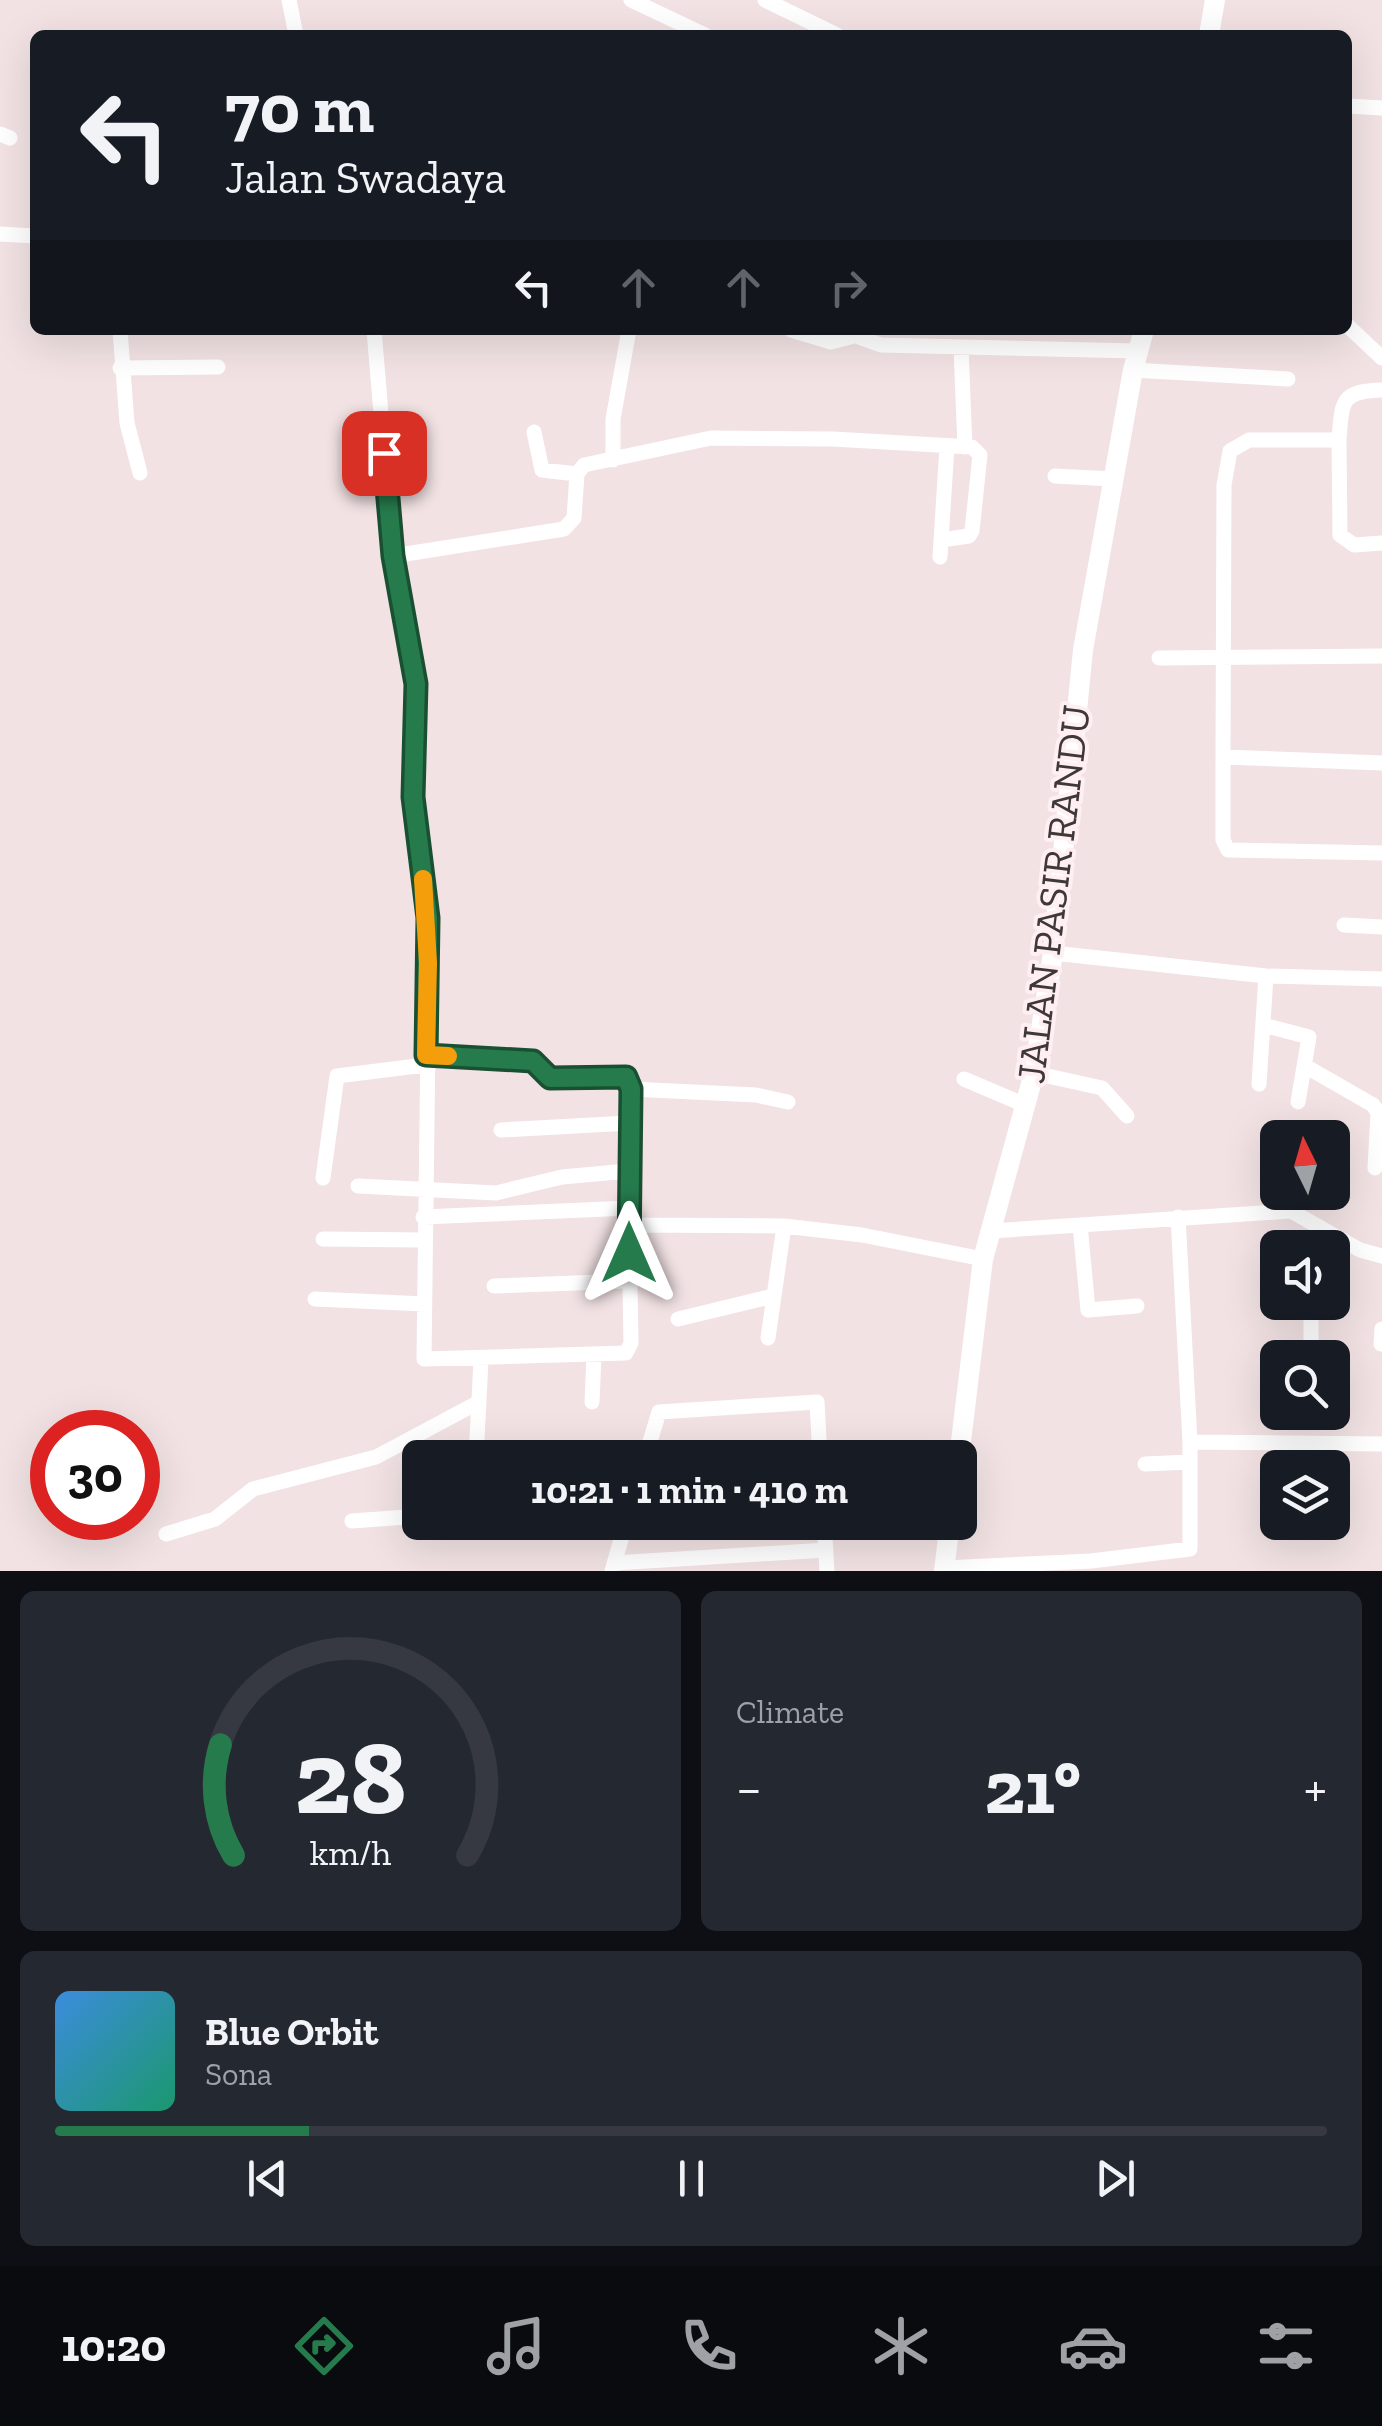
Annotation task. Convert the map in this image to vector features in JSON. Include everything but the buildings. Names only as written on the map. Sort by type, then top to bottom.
[{"type":"main road","points":[[1209,1],[1209,30]]},
{"type":"main road","name":"JALAN PASIR RANDU","points":[[961,1440],[982,1259],[1034,1072],[1053,953],[1084,650],[1143,335]]},
{"type":"main road","points":[[944,1570],[948,1540]]},
{"type":"street","points":[[289,0],[297,30]]},
{"type":"street","points":[[631,0],[694,30]]},
{"type":"street","points":[[765,0],[828,30]]},
{"type":"street","points":[[1352,106],[1382,108]]},
{"type":"street","points":[[0,234],[30,236]]},
{"type":"street","points":[[1352,330],[1382,358]]},
{"type":"street","points":[[120,335],[120,368],[140,473]]},
{"type":"street","points":[[324,1178],[337,1076],[426,1060],[533,1061],[550,1078],[621,1075],[631,1089],[630,1350],[594,1356],[424,1359],[422,1189],[426,1060],[428,918],[413,797],[416,684],[393,556],[374,335]]},
{"type":"street","points":[[613,460],[613,419],[628,335]]},
{"type":"street","points":[[807,335],[831,342],[850,335]]},
{"type":"street","points":[[863,335],[881,346],[1135,361],[1288,379]]},
{"type":"street","points":[[961,348],[964,447]]},
{"type":"street","points":[[120,368],[218,367]]},
{"type":"street","points":[[1382,390],[1354,392],[1345,400],[1339,440],[1340,534],[1344,542],[1354,545],[1382,543]]},
{"type":"street","points":[[534,432],[542,470],[577,474]]},
{"type":"street","points":[[393,556],[572,526],[577,474],[584,466],[711,438],[833,438],[964,447],[978,450],[972,531],[969,536],[940,548],[947,446]]},
{"type":"street","points":[[1339,440],[1249,440],[1230,451],[1224,485],[1223,840],[1228,850],[1382,853]]},
{"type":"street","points":[[1055,476],[1113,479]]},
{"type":"street","points":[[1159,658],[1222,654],[1382,656]]},
{"type":"street","points":[[1223,757],[1382,763]]},
{"type":"street","points":[[1344,925],[1382,926]]},
{"type":"street","points":[[1053,953],[1266,976],[1382,979]]},
{"type":"street","points":[[1260,1084],[1266,976]]},
{"type":"street","points":[[1264,1025],[1309,1038],[1298,1102]]},
{"type":"street","points":[[1305,1066],[1373,1105],[1378,1114],[1379,1139],[1374,1168]]},
{"type":"street","points":[[1034,1072],[1102,1088],[1127,1116]]},
{"type":"street","points":[[964,1079],[1024,1106]]},
{"type":"street","points":[[631,1089],[756,1095],[788,1102]]},
{"type":"street","points":[[501,1130],[629,1123]]},
{"type":"street","points":[[358,1186],[496,1193],[562,1177],[628,1171]]},
{"type":"street","points":[[990,1231],[1291,1211],[1314,1230]]},
{"type":"street","points":[[423,1217],[630,1216],[784,1226],[982,1259]]},
{"type":"street","points":[[944,1570],[1159,1563],[1190,1549],[1190,1442],[1178,1217]]},
{"type":"street","points":[[1080,1225],[1088,1310],[1137,1306]]},
{"type":"street","points":[[768,1338],[784,1226]]},
{"type":"street","points":[[324,1239],[423,1240]]},
{"type":"street","points":[[1350,1247],[1382,1256]]},
{"type":"street","points":[[494,1286],[628,1281]]},
{"type":"street","points":[[678,1319],[772,1296]]},
{"type":"street","points":[[315,1300],[425,1304]]},
{"type":"street","points":[[1381,1344],[1382,1329]]},
{"type":"street","points":[[592,1402],[594,1356]]},
{"type":"street","points":[[477,1440],[481,1360]]},
{"type":"street","points":[[166,1534],[215,1519],[253,1489],[376,1456],[480,1402]]},
{"type":"street","points":[[651,1440],[659,1412],[817,1402],[819,1440]]},
{"type":"street","points":[[1190,1442],[1382,1444]]},
{"type":"street","points":[[1146,1464],[1190,1462]]},
{"type":"street","points":[[352,1521],[402,1517]]},
{"type":"street","points":[[621,1540],[613,1567],[688,1565],[826,1550]]},
{"type":"street","points":[[825,1540],[827,1571]]},
{"type":"slow traffic","points":[[423,879],[428,918],[426,1055],[448,1056]]},
{"type":"route","points":[[384,453],[393,556],[416,684],[413,797],[428,918],[426,1055],[533,1061],[550,1078],[626,1077],[631,1089],[629,1253]]}]
